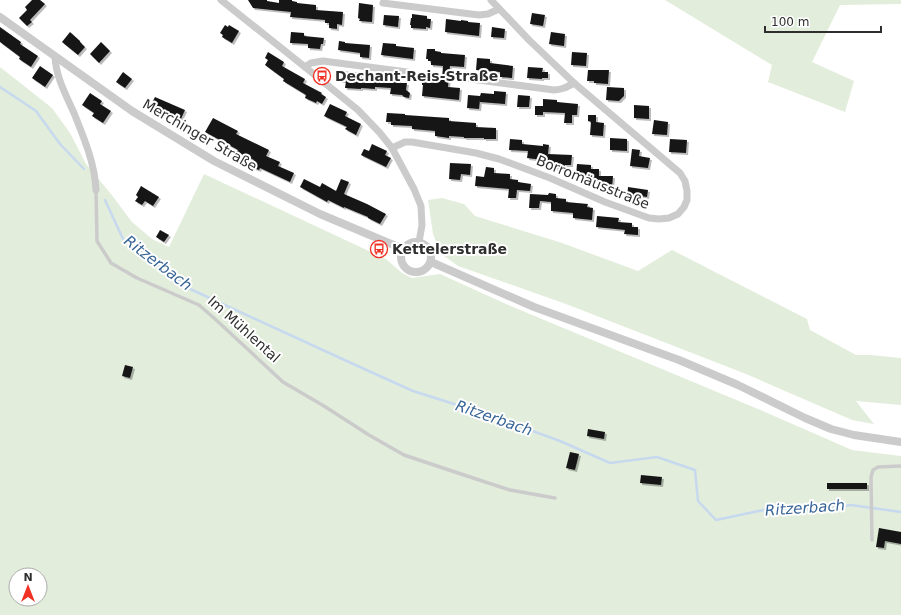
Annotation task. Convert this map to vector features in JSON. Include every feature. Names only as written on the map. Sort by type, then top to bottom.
[{"type":"street","points":[[221,0],[358,110],[392,148],[414,189],[420,206],[422,225],[419,242]]},
{"type":"street","name":"Borromäusstraße","points":[[392,148],[398,144],[412,142],[476,153],[499,159],[605,202],[649,218],[670,218],[678,214],[684,207],[687,200],[687,191],[685,181],[680,174],[574,83],[529,40],[491,0]]},
{"type":"street","points":[[383,3],[479,15],[488,14],[499,9]]},
{"type":"street","name":"Merchinger Straße","points":[[0,17],[132,111],[214,162],[320,214],[403,249]]},
{"type":"street","name":"Im Mühlental","points":[[56,57],[59,80],[89,152],[96,177],[96,190]]},
{"type":"street","points":[[305,67],[312,62],[323,61],[408,72]]},
{"type":"street","points":[[471,79],[554,90],[560,90],[574,83]]},
{"type":"street","points":[[414,241],[419,242],[424,243],[430,249],[432,253],[431,262],[424,270],[415,272],[406,268],[401,259],[401,254],[403,249],[410,243],[414,241]]},
{"type":"street","points":[[431,262],[540,308],[679,360],[738,385],[831,429],[854,435],[901,442]]},
{"type":"lane","name":"Im Mühlental","points":[[96,190],[97,241],[111,263],[137,278],[199,305],[283,382],[404,455],[510,490],[555,498]]},
{"type":"lane","points":[[872,540],[871,477],[873,470],[878,467],[901,466]]},
{"type":"green space","points":[[665,0],[901,0],[901,4],[840,5],[812,62],[854,81],[845,112],[768,82],[772,65]]},
{"type":"green space","points":[[0,67],[52,108],[70,133],[86,164],[132,222],[152,239],[169,247],[204,174],[386,259],[402,273],[412,278],[440,274],[513,307],[852,450],[901,456],[901,615],[0,615]]},
{"type":"green space","points":[[442,198],[464,204],[475,216],[562,243],[638,271],[672,250],[807,319],[810,330],[856,355],[901,358],[901,405],[856,401],[874,424],[852,420],[746,374],[566,304],[458,266],[440,253],[433,234],[428,200]]},
{"type":"building","points":[[32,0],[40,0],[45,4],[30,20],[32,22],[27,26],[19,18],[27,10],[25,7]]},
{"type":"building","points":[[248,0],[267,0],[279,3],[279,0],[292,0],[297,3],[316,5],[316,10],[343,12],[342,25],[337,24],[337,29],[329,28],[329,23],[325,23],[325,20],[290,17],[291,12],[253,8]]},
{"type":"building","points":[[359,3],[373,5],[372,22],[359,21]]},
{"type":"building","points":[[532,13],[545,15],[543,26],[530,24]]},
{"type":"building","points":[[412,14],[427,16],[427,19],[431,19],[430,28],[411,28],[410,25]]},
{"type":"building","points":[[384,15],[399,16],[398,27],[383,25]]},
{"type":"building","points":[[446,19],[480,23],[479,36],[445,32]]},
{"type":"building","points":[[225,25],[228,27],[229,25],[239,31],[232,43],[222,37],[223,35],[220,33]]},
{"type":"building","points":[[0,27],[21,42],[20,44],[38,56],[31,67],[19,59],[20,57],[0,42]]},
{"type":"building","points":[[492,27],[505,29],[504,38],[491,37]]},
{"type":"building","points":[[70,32],[85,47],[78,55],[62,42]]},
{"type":"building","points":[[291,32],[304,33],[304,36],[324,38],[323,44],[321,44],[320,49],[308,48],[308,44],[290,43]]},
{"type":"building","points":[[551,32],[565,34],[564,46],[549,44]]},
{"type":"building","points":[[339,41],[345,43],[370,45],[369,58],[360,57],[360,53],[338,50]]},
{"type":"building","points":[[101,42],[110,51],[99,63],[90,54]]},
{"type":"building","points":[[383,43],[414,48],[413,59],[381,55]]},
{"type":"building","points":[[427,49],[435,49],[435,51],[441,53],[465,55],[464,67],[450,66],[448,87],[460,88],[459,100],[422,96],[422,79],[440,81],[440,79],[442,79],[443,66],[431,65],[431,61],[426,59]]},
{"type":"building","points":[[268,52],[284,62],[282,66],[305,79],[303,83],[322,93],[321,94],[326,97],[322,104],[305,98],[306,95],[283,81],[284,79],[265,65],[268,60],[265,58]]},
{"type":"building","points":[[572,52],[587,53],[586,66],[571,65]]},
{"type":"building","points":[[477,58],[490,59],[490,63],[513,66],[512,78],[500,77],[500,72],[476,70]]},
{"type":"building","points":[[40,66],[53,75],[45,87],[32,78]]},
{"type":"building","points":[[528,67],[543,68],[542,72],[548,72],[548,78],[527,78]]},
{"type":"building","points":[[588,70],[609,70],[608,84],[587,81]]},
{"type":"building","points":[[340,71],[385,76],[385,80],[407,83],[406,90],[410,93],[409,98],[402,95],[390,94],[391,88],[345,88],[346,81],[339,81]]},
{"type":"building","points":[[123,72],[132,79],[125,88],[116,82]]},
{"type":"building","points":[[607,87],[624,88],[624,96],[619,101],[606,100]]},
{"type":"building","points":[[494,91],[506,92],[505,104],[480,102],[480,100],[479,109],[467,108],[468,95],[480,96],[481,93],[494,94]]},
{"type":"building","points":[[90,93],[102,101],[100,104],[111,111],[103,123],[92,116],[94,113],[82,105]]},
{"type":"building","points":[[518,95],[530,96],[529,107],[517,107]]},
{"type":"building","points":[[155,97],[185,110],[180,121],[150,107]]},
{"type":"building","points":[[543,99],[578,104],[577,115],[572,115],[572,123],[564,123],[565,113],[543,112],[543,115],[535,115],[535,106],[543,106]]},
{"type":"building","points":[[330,104],[347,112],[345,116],[361,124],[356,135],[345,129],[347,127],[324,116]]},
{"type":"building","points":[[634,105],[649,106],[649,119],[634,118]]},
{"type":"building","points":[[387,113],[449,118],[449,121],[476,123],[476,127],[496,128],[496,139],[449,136],[449,138],[435,136],[435,131],[412,129],[412,126],[391,125],[391,122],[386,122]]},
{"type":"building","points":[[588,115],[596,115],[596,122],[604,123],[603,136],[590,135],[591,122],[588,121]]},
{"type":"building","points":[[213,118],[238,131],[236,134],[269,150],[266,156],[280,162],[278,166],[294,173],[290,182],[260,168],[259,170],[251,167],[254,160],[237,152],[238,150],[205,132]]},
{"type":"building","points":[[654,120],[668,122],[667,135],[652,134]]},
{"type":"building","points":[[610,138],[627,139],[627,151],[610,150]]},
{"type":"building","points":[[510,139],[522,140],[522,144],[543,146],[543,144],[549,145],[548,154],[572,155],[571,165],[565,165],[565,169],[550,169],[550,161],[527,158],[528,151],[509,150]]},
{"type":"building","points":[[670,139],[687,140],[686,153],[669,152]]},
{"type":"building","points":[[372,144],[387,151],[385,155],[391,158],[386,167],[361,155],[364,149],[369,151]]},
{"type":"building","points":[[632,149],[640,150],[639,156],[650,158],[648,168],[630,166]]},
{"type":"building","points":[[450,163],[471,164],[470,175],[461,174],[460,180],[449,179]]},
{"type":"building","points":[[577,164],[591,165],[591,169],[599,169],[599,176],[613,176],[612,188],[599,187],[599,183],[594,183],[594,180],[590,180],[590,177],[576,176]]},
{"type":"building","points":[[486,167],[494,168],[494,173],[510,174],[510,179],[531,184],[530,191],[517,190],[516,198],[508,198],[509,189],[475,186],[476,176],[484,177]]},
{"type":"building","points":[[304,179],[320,187],[322,183],[336,191],[341,179],[349,182],[344,194],[386,214],[380,224],[368,217],[328,200],[327,202],[300,187]]},
{"type":"building","points":[[141,186],[159,197],[153,206],[145,201],[142,205],[135,201],[138,197],[136,195]]},
{"type":"building","points":[[628,187],[648,190],[647,197],[640,196],[640,201],[627,199]]},
{"type":"building","points":[[549,193],[556,194],[556,198],[566,199],[566,202],[588,204],[587,207],[593,208],[592,220],[573,218],[573,213],[551,211],[551,202],[540,201],[539,208],[529,208],[530,194],[548,195]]},
{"type":"building","points":[[597,216],[619,218],[618,222],[632,223],[632,227],[638,227],[638,235],[624,234],[625,230],[596,227]]},
{"type":"building","points":[[160,230],[169,235],[164,242],[156,237]]},
{"type":"building","points":[[125,365],[133,367],[130,378],[122,376]]},
{"type":"building","points":[[588,429],[605,432],[604,439],[587,436]]},
{"type":"building","points":[[570,452],[579,454],[575,470],[566,468]]},
{"type":"building","points":[[641,475],[662,477],[661,485],[640,483]]},
{"type":"building","points":[[827,483],[867,483],[867,489],[827,489]]},
{"type":"building","points":[[879,528],[901,532],[901,544],[885,541],[884,548],[876,547]]},
{"type":"waterway","name":"Ritzerbach","points":[[0,87],[36,111],[60,144],[84,169]]},
{"type":"waterway","name":"Ritzerbach","points":[[105,200],[123,239],[188,288],[413,391],[489,415],[560,441],[610,463],[657,457],[695,470],[698,501],[716,520],[773,508],[820,510],[851,505],[901,512]]},
{"type":"place","name":"Dechant-Reis-Straße","points":[[322,76]]},
{"type":"place","name":"Kettelerstraße","points":[[379,249]]}]
